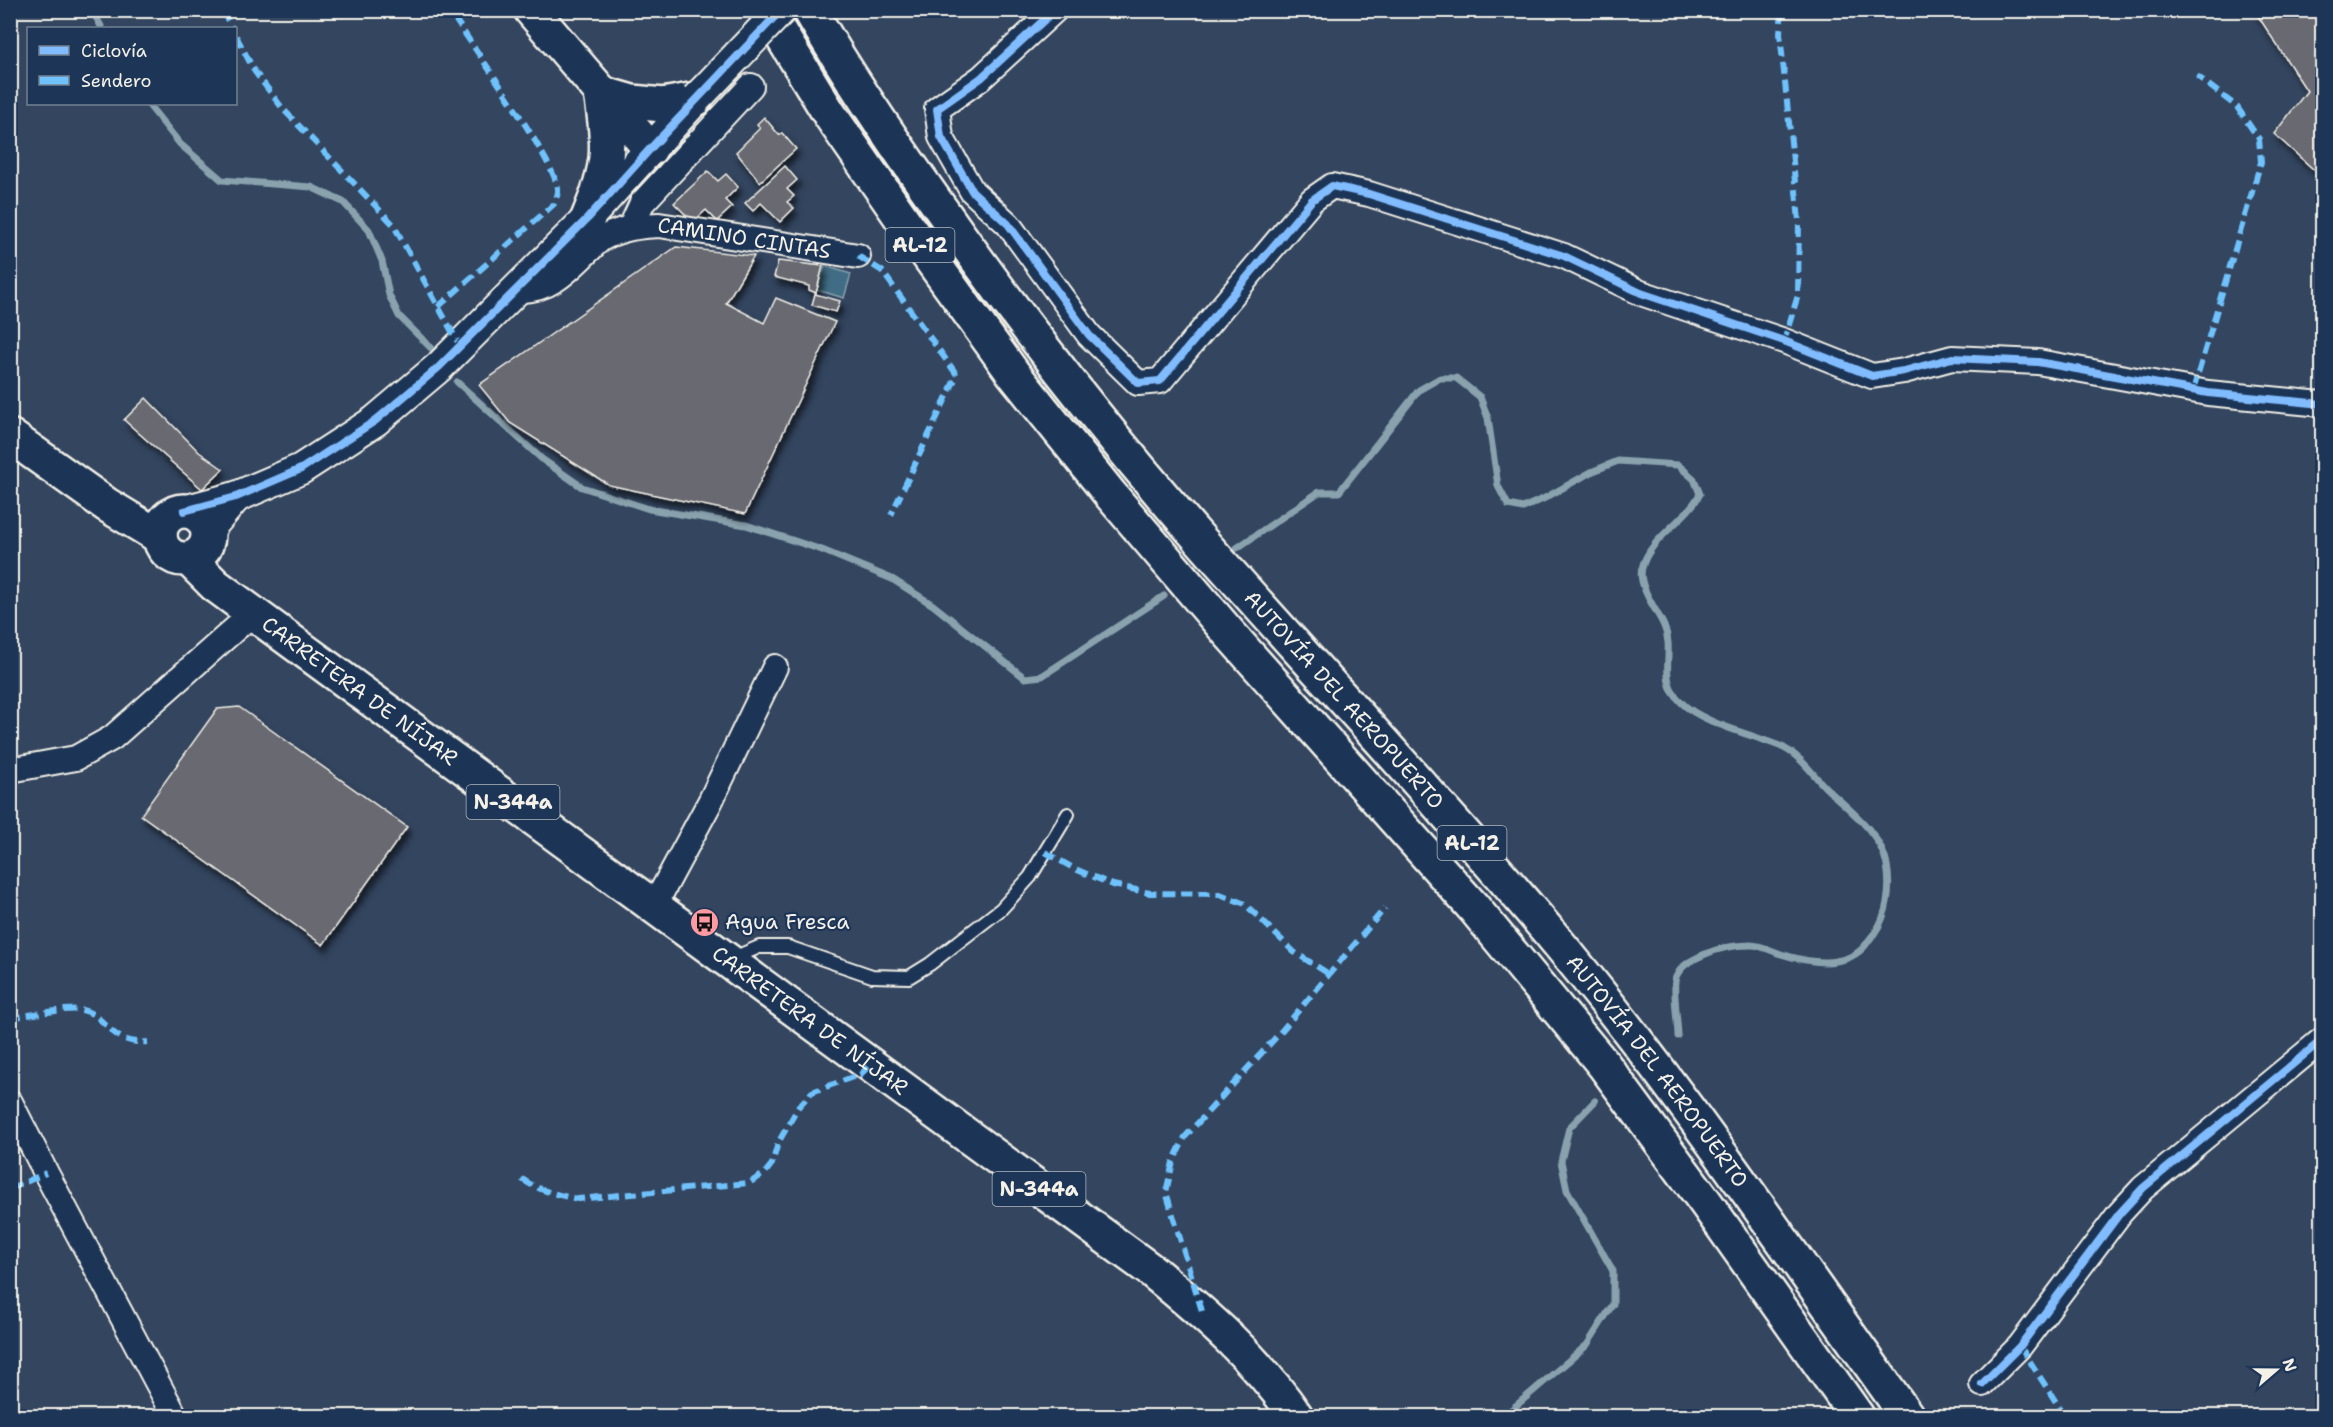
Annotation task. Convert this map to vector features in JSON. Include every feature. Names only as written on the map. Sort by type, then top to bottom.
[{"type":"main road","points":[[531,10],[650,149]]},
{"type":"main road","points":[[750,10],[830,115]]},
{"type":"main road","name":"AUTOVÍA DEL AEROPUERTO","points":[[766,10],[830,115],[1013,372],[1110,494],[1228,632],[1474,908],[1604,1065],[1857,1416]]},
{"type":"main road","name":"AUTOVÍA DEL AEROPUERTO","points":[[811,10],[827,40],[894,142],[1003,298],[1124,450],[1195,533],[1553,936],[1730,1165],[1907,1416]]},
{"type":"main road","points":[[601,93],[632,102],[663,105],[696,99]]},
{"type":"main road","points":[[588,218],[607,166],[608,135],[601,93]]},
{"type":"main road","points":[[10,436],[107,505],[182,522]]},
{"type":"main road","name":"CARRETERA DE NÍJAR","points":[[182,522],[206,545],[202,552],[189,560],[215,585],[1160,1278],[1202,1311],[1246,1352],[1296,1416]]},
{"type":"street","points":[[182,522],[301,469],[375,422],[439,367],[588,218],[781,10]]},
{"type":"street","points":[[1055,10],[981,78],[937,109],[941,137],[972,191],[1008,224],[1089,335],[1138,383],[1160,381],[1312,200],[1332,186],[1369,194],[1564,256],[1641,293],[1785,341],[1872,376],[1904,371],[1952,358],[2038,362],[2208,393],[2322,404]]},
{"type":"street","name":"CAMINO CINTAS","points":[[631,227],[642,203],[751,86]]},
{"type":"street","name":"CAMINO CINTAS","points":[[516,290],[527,291],[546,286],[566,272],[603,237],[631,227],[659,225],[858,256]]},
{"type":"street","points":[[10,770],[76,758],[112,738],[253,613]]},
{"type":"street","points":[[654,906],[705,812],[775,667]]},
{"type":"street","points":[[1982,1384],[2020,1346],[2120,1213],[2143,1188],[2322,1040]]},
{"type":"street","points":[[10,1102],[51,1184],[175,1416]]},
{"type":"lane","points":[[727,960],[759,946],[788,947],[872,976],[909,977],[930,964],[1001,909],[1030,877],[1068,814]]},
{"type":"water","points":[[825,266],[851,274],[844,298],[817,290]]},
{"type":"building","points":[[2254,10],[2322,10],[2322,177],[2274,134],[2307,91]]},
{"type":"building","points":[[764,117],[779,135],[782,133],[796,149],[760,182],[736,152],[760,128],[757,124]]},
{"type":"building","points":[[785,166],[797,180],[787,189],[794,196],[787,202],[794,208],[780,222],[761,203],[753,211],[745,203]]},
{"type":"building","points":[[708,171],[718,181],[726,174],[738,187],[725,200],[732,207],[717,221],[706,210],[693,222],[674,203]]},
{"type":"building","points":[[676,247],[754,256],[726,303],[764,323],[776,298],[835,322],[745,514],[609,485],[510,423],[479,385]]},
{"type":"building","points":[[778,261],[823,266],[816,293],[809,290],[809,286],[774,277]]},
{"type":"building","points":[[815,294],[840,301],[836,312],[812,305]]},
{"type":"building","points":[[146,398],[199,452],[223,469],[202,489],[124,420]]},
{"type":"building","points":[[239,707],[407,827],[323,945],[141,815],[217,709]]},
{"type":"waterway","points":[[92,10],[101,27]]},
{"type":"waterway","points":[[149,105],[180,144],[222,180],[311,187],[343,202],[369,230],[382,261],[389,295],[399,316],[431,348]]},
{"type":"waterway","points":[[1237,548],[1319,492],[1339,492],[1419,390],[1440,378],[1456,378],[1480,397],[1488,418],[1498,486],[1508,505],[1523,508],[1591,472],[1618,461],[1678,465],[1694,479],[1700,494],[1686,513],[1652,547],[1646,557],[1641,575],[1645,590],[1667,636],[1669,684],[1681,702],[1702,717],[1772,743],[1797,756],[1826,788],[1871,831],[1883,853],[1889,883],[1885,910],[1879,927],[1863,948],[1845,959],[1812,961],[1791,957],[1759,946],[1745,945],[1715,950],[1687,963],[1678,973],[1675,982],[1678,1036]]},
{"type":"waterway","points":[[457,382],[543,460],[582,487],[649,509],[746,525],[822,550],[892,579],[933,605],[1025,678],[1042,676],[1164,596]]},
{"type":"waterway","points":[[1504,1416],[1587,1345],[1613,1304],[1613,1271],[1567,1190],[1561,1161],[1569,1128],[1595,1101]]},
{"type":"marked path","points":[[222,10],[231,27]]},
{"type":"marked path","points":[[438,307],[554,204],[558,191],[555,178],[529,131],[449,10]]},
{"type":"marked path","points":[[1782,10],[1780,33],[1799,221],[1798,295],[1784,341]]},
{"type":"marked path","points":[[237,38],[255,72],[283,109],[393,224],[460,346]]},
{"type":"marked path","points":[[2193,390],[2261,162],[2259,139],[2237,107],[2197,76]]},
{"type":"marked path","points":[[858,256],[882,271],[957,375],[891,515]]},
{"type":"marked path","points":[[1045,852],[1075,869],[1113,885],[1150,893],[1220,894],[1245,904],[1294,952],[1329,974]]},
{"type":"marked path","points":[[1202,1311],[1166,1192],[1173,1162],[1185,1137],[1278,1035],[1385,908]]},
{"type":"marked path","points":[[10,1018],[82,1010],[91,1013],[125,1039],[148,1042]]},
{"type":"marked path","points":[[522,1179],[542,1190],[578,1199],[749,1183],[764,1174],[772,1164],[778,1143],[799,1106],[812,1092],[861,1074],[870,1065]]},
{"type":"marked path","points":[[10,1189],[46,1173]]},
{"type":"marked path","points":[[2020,1346],[2065,1416]]},
{"type":"cycle path","points":[[184,511],[236,497],[301,469],[375,421],[439,367],[588,218],[781,10]]},
{"type":"cycle path","points":[[1055,10],[981,78],[937,109],[941,137],[972,191],[1008,224],[1089,335],[1138,383],[1160,381],[1312,200],[1332,186],[1369,194],[1564,256],[1641,293],[1784,341],[1872,376],[1904,371],[1952,358],[2038,362],[2208,393],[2322,404]]},
{"type":"cycle path","points":[[1982,1384],[2020,1346],[2120,1213],[2143,1188],[2322,1040]]},
{"type":"place","name":"Agua Fresca","points":[[704,922]]}]
